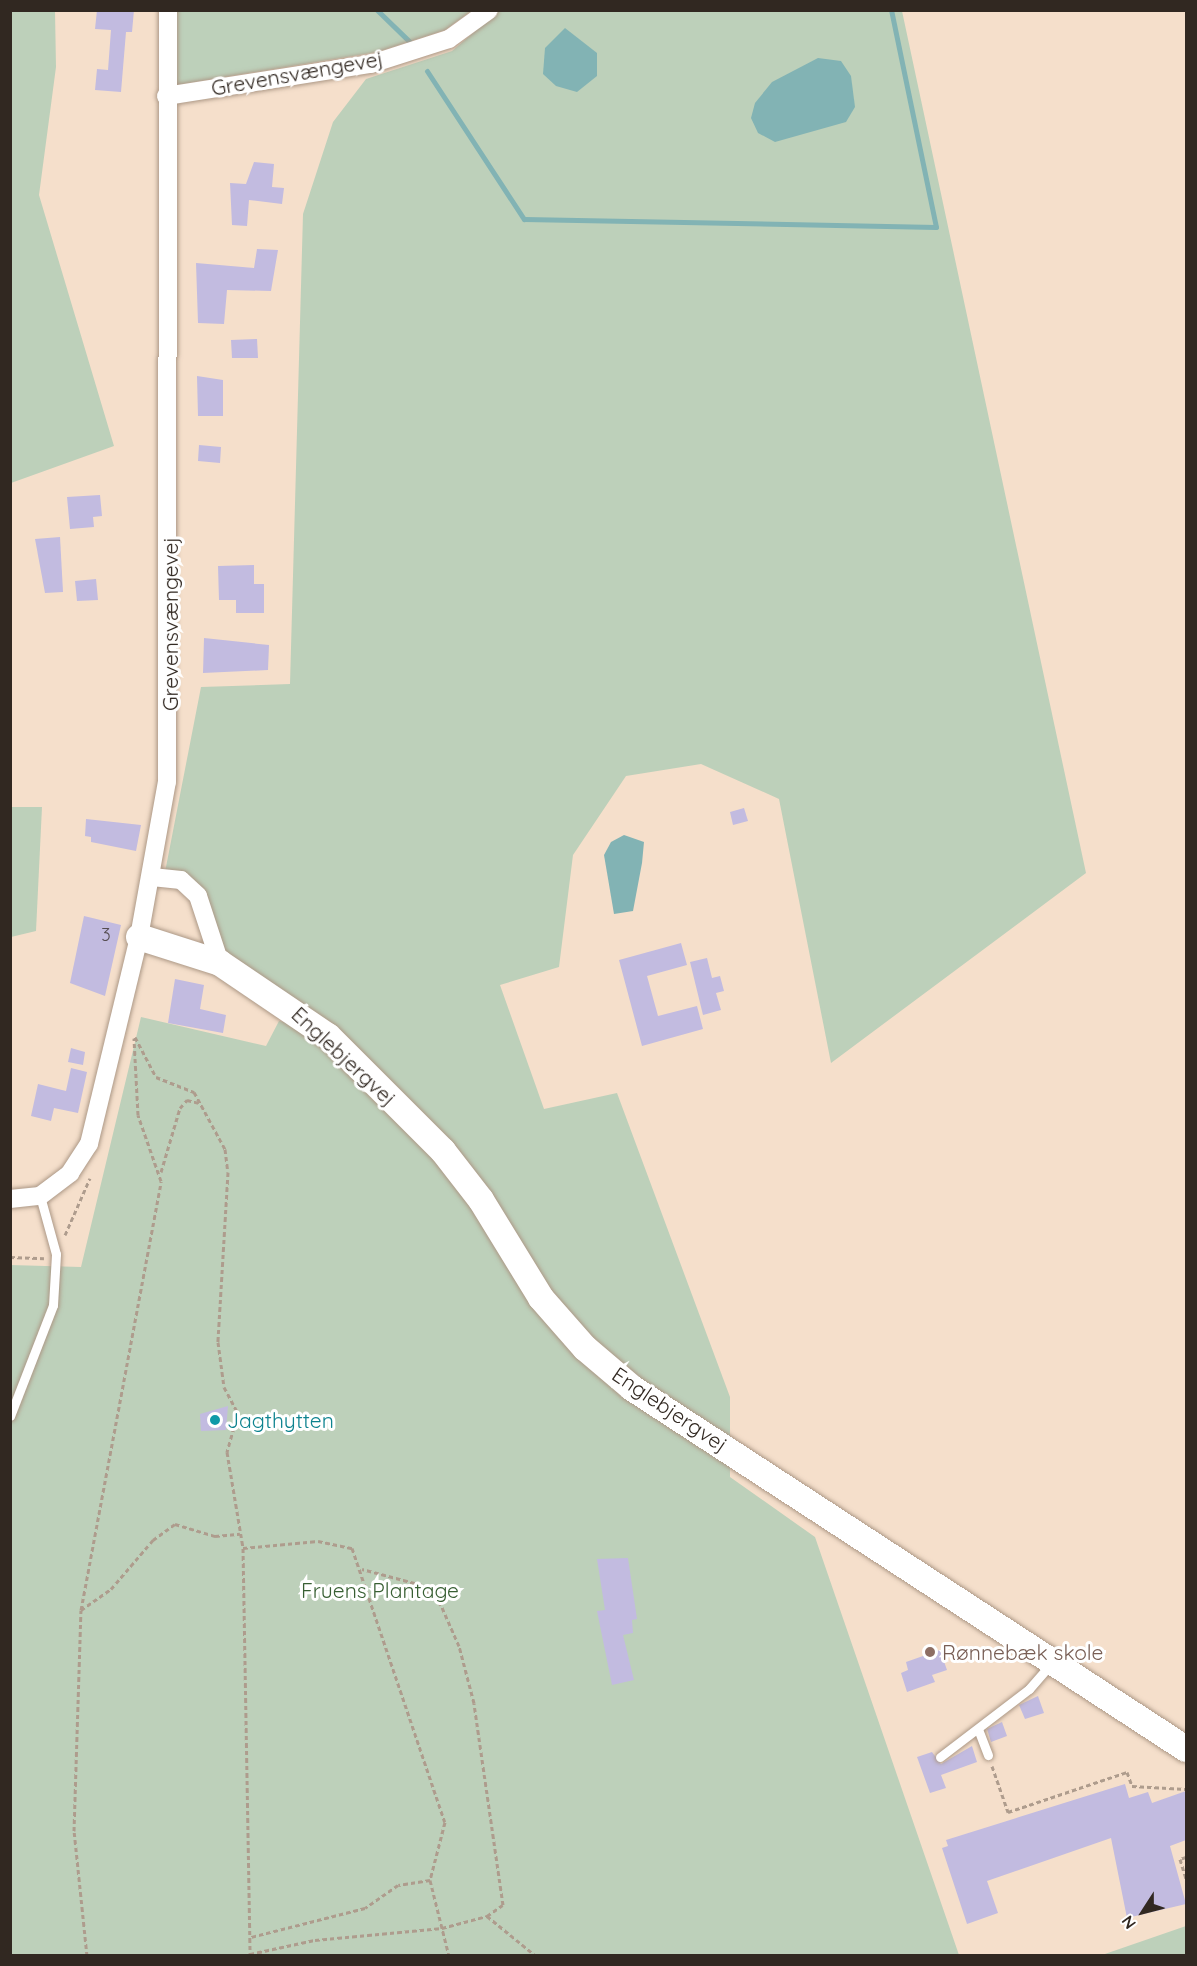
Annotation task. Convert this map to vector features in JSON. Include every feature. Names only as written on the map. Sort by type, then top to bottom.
[{"type":"street","name":"Grevensvængevej","points":[[40,1196],[70,1173],[89,1144],[140,937],[167,782],[171,685],[166,96],[168,10]]},
{"type":"street","name":"Grevensvængevej","points":[[166,96],[371,64],[449,39],[489,10]]},
{"type":"street","points":[[152,877],[181,880],[198,896],[220,963]]},
{"type":"street","name":"Englebjergvej","points":[[140,937],[220,963],[328,1036],[442,1151],[481,1200],[541,1298],[585,1348],[632,1388],[1186,1749]]},
{"type":"street","points":[[10,1199],[40,1196]]},
{"type":"lane","points":[[10,1416],[53,1305],[56,1254],[40,1196]]},
{"type":"lane","points":[[940,1758],[1029,1689],[1052,1662]]},
{"type":"lane","points":[[978,1729],[988,1755]]},
{"type":"path","points":[[161,1174],[138,1115],[131,1026],[156,1077],[194,1092],[225,1149],[228,1172],[218,1342],[224,1387],[238,1413],[228,1436],[243,1548],[250,1955],[315,1940],[442,1928],[487,1916],[503,1905],[474,1703],[459,1646],[441,1605],[422,1585],[362,1569]]},
{"type":"path","points":[[87,1956],[74,1831],[81,1610],[161,1174],[180,1108],[187,1100],[200,1103]]},
{"type":"path","points":[[10,1257],[40,1260],[56,1254],[97,1158],[89,1144]]},
{"type":"path","points":[[81,1610],[111,1589],[153,1540],[175,1524],[215,1536],[240,1534]]},
{"type":"path","points":[[243,1548],[341,1541],[352,1548],[362,1569],[400,1698],[443,1806],[444,1840],[430,1880],[449,1956]]},
{"type":"path","points":[[988,1755],[1008,1812],[1127,1772],[1132,1786],[1186,1789]]},
{"type":"path","points":[[1186,1857],[1180,1859],[1186,1879]]},
{"type":"path","points":[[251,1937],[365,1908],[398,1885],[430,1880]]},
{"type":"path","points":[[487,1916],[536,1956]]},
{"type":"green space","points":[[10,11],[55,11],[56,67],[39,195],[114,446],[11,483]]},
{"type":"green space","points":[[177,11],[471,11],[445,30],[377,52],[176,85]]},
{"type":"green space","name":"Fruens Plantage","points":[[499,11],[902,11],[1086,873],[831,1063],[779,799],[701,764],[626,776],[573,855],[559,967],[500,985],[544,1109],[617,1093],[730,1397],[730,1477],[815,1537],[959,1955],[11,1955],[10,1265],[81,1267],[141,1017],[266,1046],[279,1021],[337,1032],[228,960],[206,896],[165,872],[201,687],[290,684],[303,214],[333,122],[366,79],[452,51]]},
{"type":"green space","points":[[11,807],[42,807],[36,931],[11,937]]},
{"type":"green space","points":[[1186,1926],[1186,1955],[1102,1955]]},
{"type":"water","points":[[565,28],[597,53],[597,76],[577,92],[556,86],[543,74],[545,48]]},
{"type":"water","points":[[818,58],[841,61],[851,76],[855,107],[846,122],[775,142],[758,133],[751,118],[755,103],[772,82]]},
{"type":"water","points":[[624,835],[644,842],[642,863],[633,911],[614,914],[604,855],[611,842]]},
{"type":"building","points":[[97,10],[134,10],[132,32],[126,32],[121,92],[95,90],[97,69],[108,70],[111,30],[95,29]]},
{"type":"building","points":[[254,162],[274,164],[272,187],[284,188],[282,204],[249,200],[247,226],[232,225],[230,183],[246,184]]},
{"type":"building","points":[[257,249],[278,250],[271,291],[227,290],[224,324],[198,323],[196,263],[254,268]]},
{"type":"building","points":[[257,339],[258,358],[232,358],[231,340]]},
{"type":"building","points":[[197,376],[223,380],[223,416],[198,416]]},
{"type":"building","points":[[199,445],[221,447],[220,463],[198,461]]},
{"type":"building","points":[[100,495],[102,516],[93,517],[94,527],[70,529],[67,497]]},
{"type":"building","points":[[60,537],[63,592],[45,593],[35,539]]},
{"type":"building","points":[[254,565],[254,584],[264,584],[264,613],[236,613],[236,600],[219,600],[218,566]]},
{"type":"building","points":[[96,579],[98,600],[77,601],[75,581]]},
{"type":"building","points":[[204,638],[269,645],[268,670],[203,673]]},
{"type":"building","points":[[744,808],[748,821],[733,825],[730,812]]},
{"type":"building","points":[[86,819],[141,825],[136,851],[91,842],[91,837],[85,836]]},
{"type":"building","points":[[84,916],[121,925],[105,996],[70,983]]},
{"type":"building","points":[[681,943],[687,965],[647,976],[658,1016],[697,1006],[703,1029],[642,1046],[619,960]]},
{"type":"building","points":[[707,958],[712,978],[720,976],[724,991],[716,993],[721,1010],[703,1015],[690,962]]},
{"type":"building","points":[[175,979],[204,985],[200,1009],[226,1015],[223,1033],[168,1023]]},
{"type":"building","points":[[71,1048],[85,1052],[83,1065],[68,1062]]},
{"type":"building","points":[[71,1068],[87,1072],[78,1113],[54,1108],[51,1121],[31,1116],[38,1084],[66,1091]]},
{"type":"building","name":"Jagthytten","points":[[228,1406],[226,1430],[201,1431],[200,1414]]},
{"type":"building","points":[[628,1558],[637,1619],[632,1620],[633,1633],[623,1635],[634,1680],[612,1685],[597,1611],[605,1610],[597,1559]]},
{"type":"building","points":[[940,1650],[947,1670],[932,1675],[935,1682],[907,1692],[901,1673],[908,1670],[906,1662]]},
{"type":"building","points":[[1038,1696],[1044,1713],[1025,1719],[1019,1705]]},
{"type":"building","points":[[1002,1722],[1007,1736],[991,1742],[987,1729]]},
{"type":"building","points":[[972,1746],[977,1762],[941,1775],[946,1788],[930,1793],[917,1757],[932,1752],[941,1764]]},
{"type":"building","points":[[1125,1784],[1129,1798],[1148,1792],[1152,1803],[1186,1791],[1186,1840],[1170,1846],[1186,1904],[1127,1918],[1111,1838],[987,1881],[998,1913],[967,1924],[942,1848],[948,1846],[946,1840]]},
{"type":"waterway","points":[[377,10],[412,44]]},
{"type":"waterway","points":[[427,71],[524,219],[936,227],[891,10]]},
{"type":"place","name":"Jagthytten","points":[[215,1420]]},
{"type":"place","name":"Rønnebæk skole","points":[[930,1652]]}]
